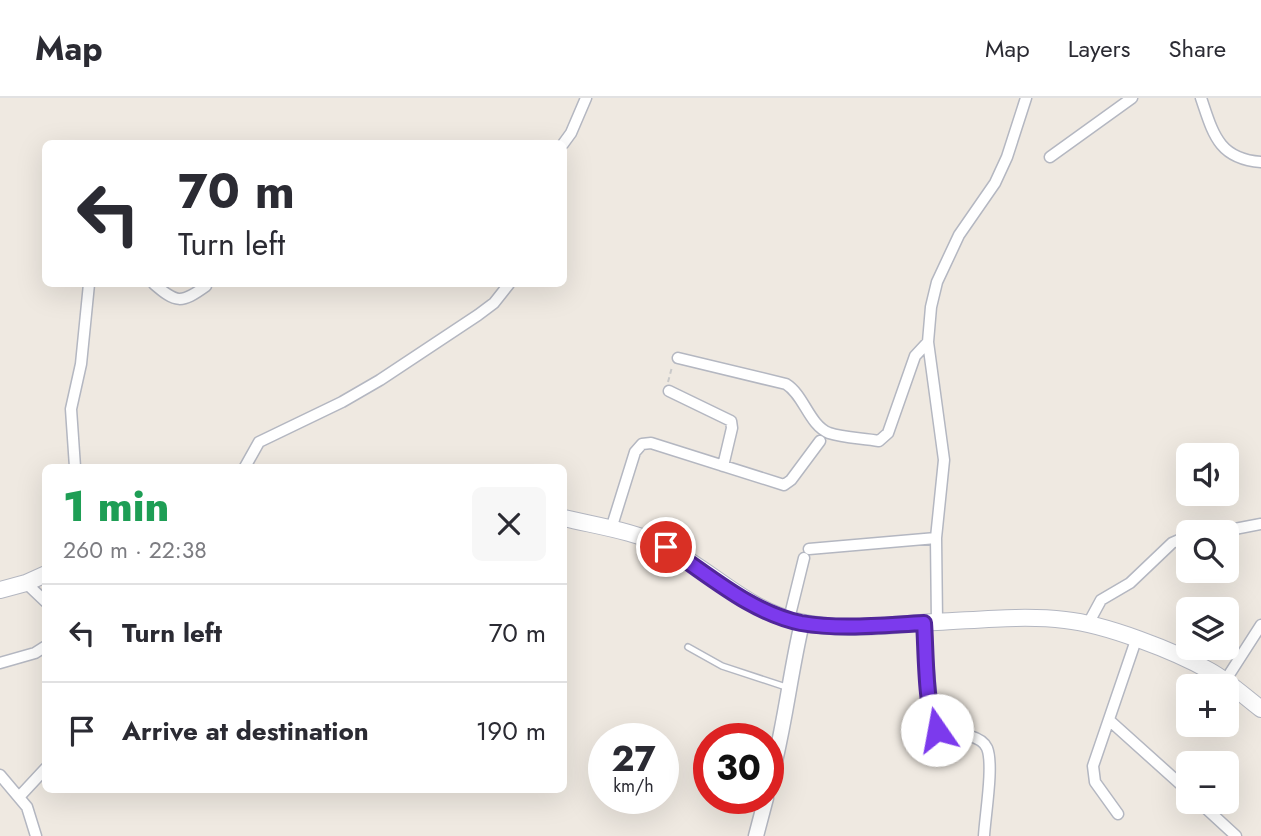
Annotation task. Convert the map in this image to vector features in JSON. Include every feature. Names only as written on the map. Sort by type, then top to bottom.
[{"type":"main road","points":[[567,519],[611,529],[666,547],[740,596],[795,621],[854,626],[1050,619],[1088,624],[1136,640],[1177,655],[1212,674]]},
{"type":"main road","points":[[0,590],[42,576]]},
{"type":"main road","points":[[1239,692],[1261,709]]},
{"type":"street","points":[[566,140],[586,98]]},
{"type":"street","points":[[984,836],[988,751],[983,742],[974,737],[941,731],[934,726],[930,622],[944,460],[928,342],[931,307],[937,282],[959,235],[995,183],[1007,157],[1026,98]]},
{"type":"street","points":[[1050,157],[1132,98]]},
{"type":"street","points":[[1201,98],[1218,141],[1227,152],[1247,161],[1261,162]]},
{"type":"street","points":[[75,464],[71,409],[81,364],[89,287]]},
{"type":"street","points":[[158,287],[177,300],[189,298],[205,287]]},
{"type":"street","points":[[246,464],[259,442],[342,402],[380,380],[478,315],[494,303],[507,287]]},
{"type":"street","points":[[678,358],[786,384],[797,392],[816,422],[827,432],[879,441],[888,433],[915,356],[928,342]]},
{"type":"street","points":[[669,391],[731,421],[732,428],[723,466]]},
{"type":"street","points":[[611,529],[635,453],[642,444],[651,443],[784,485],[792,480],[820,441]]},
{"type":"street","points":[[1239,528],[1261,524]]},
{"type":"street","points":[[784,723],[795,621],[807,554],[936,538]]},
{"type":"street","points":[[1088,624],[1101,600],[1130,583],[1176,541]]},
{"type":"street","points":[[26,583],[42,598]]},
{"type":"street","points":[[1230,674],[1261,625]]},
{"type":"street","points":[[1118,814],[1101,793],[1093,774],[1093,766],[1136,640]]},
{"type":"street","points":[[0,663],[42,649]]},
{"type":"street","points":[[1109,720],[1176,781]]},
{"type":"street","points":[[19,797],[42,772]]},
{"type":"street","points":[[0,775],[19,797],[31,817],[36,836]]},
{"type":"street","points":[[756,836],[762,814]]},
{"type":"street","points":[[1212,814],[1236,836]]},
{"type":"lane","points":[[688,647],[722,666],[789,688]]},
{"type":"path","points":[[669,391],[671,369],[678,358]]},
{"type":"route","points":[[666,547],[740,596],[778,615],[802,623],[924,623],[930,705],[937,730]]}]
